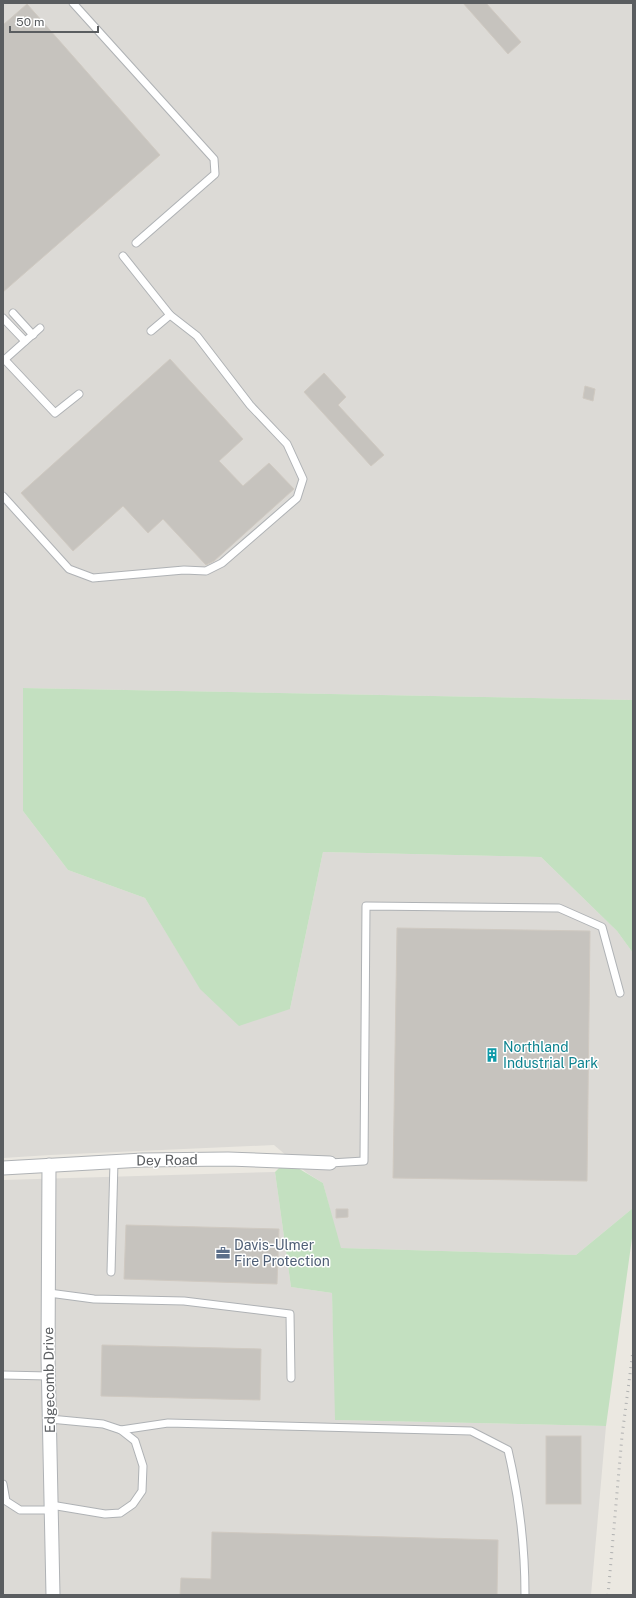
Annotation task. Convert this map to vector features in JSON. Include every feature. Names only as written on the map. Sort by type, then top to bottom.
[{"type":"street","name":"Dey Road","points":[[3,1168],[114,1162],[228,1159],[330,1163]]},
{"type":"street","name":"Edgecomb Drive","points":[[49,1165],[49,1376],[53,1595]]},
{"type":"lane","points":[[73,3],[214,159],[215,174],[136,243]]},
{"type":"lane","points":[[3,496],[69,568],[93,578],[184,570],[206,571],[222,563],[297,498],[303,479],[287,444],[250,405],[197,336],[170,315],[123,256]]},
{"type":"lane","points":[[13,312],[33,335]]},
{"type":"lane","points":[[151,331],[170,315]]},
{"type":"lane","points":[[3,318],[25,342]]},
{"type":"lane","points":[[40,328],[4,360],[55,413],[79,394]]},
{"type":"lane","points":[[330,1163],[364,1161],[366,906],[559,908],[602,927],[620,993]]},
{"type":"lane","points":[[111,1272],[114,1162]]},
{"type":"lane","points":[[49,1293],[94,1299],[184,1301],[290,1314],[291,1378]]},
{"type":"lane","points":[[3,1375],[49,1376]]},
{"type":"lane","points":[[3,1484],[6,1500],[20,1510],[51,1508],[105,1514],[120,1513],[133,1504],[142,1490],[143,1466],[135,1441],[121,1430],[104,1424],[50,1419]]},
{"type":"lane","points":[[121,1430],[168,1423],[471,1431],[508,1450],[514,1474],[525,1563],[525,1595]]},
{"type":"shaded area","points":[[3,3],[633,3],[633,700],[23,688],[23,811],[68,870],[145,898],[200,988],[290,1009],[323,852],[541,857],[617,931],[633,953],[633,1208],[576,1255],[340,1248],[323,1183],[307,1173],[274,1145],[3,1158]]},
{"type":"shaded area","points":[[275,1172],[291,1287],[332,1293],[336,1420],[606,1426],[591,1595],[3,1595],[3,1180]]},
{"type":"green space","points":[[23,688],[633,700],[633,953],[617,931],[541,857],[323,852],[290,1009],[239,1026],[200,989],[145,898],[68,870],[23,811]]},
{"type":"green space","points":[[286,1161],[323,1183],[341,1248],[576,1255],[633,1208],[633,1231],[606,1426],[335,1420],[332,1293],[291,1287],[275,1172]]},
{"type":"building","points":[[463,3],[486,3],[521,42],[508,54]]},
{"type":"building","points":[[27,4],[160,155],[3,292],[3,25]]},
{"type":"building","points":[[170,359],[243,439],[219,461],[243,486],[269,463],[294,489],[214,561],[206,565],[163,519],[148,533],[123,506],[73,551],[21,493]]},
{"type":"building","points":[[324,373],[346,397],[338,405],[384,455],[371,466],[304,392]]},
{"type":"building","points":[[585,386],[595,389],[593,401],[583,398]]},
{"type":"building","name":"Northland Industrial Park","points":[[397,928],[590,931],[587,1181],[393,1178]]},
{"type":"building","points":[[336,1209],[348,1209],[348,1217],[336,1218]]},
{"type":"building","points":[[126,1225],[279,1229],[277,1284],[124,1279]]},
{"type":"building","points":[[102,1345],[261,1349],[260,1400],[101,1396]]},
{"type":"building","points":[[546,1436],[581,1436],[581,1504],[546,1504]]},
{"type":"building","points":[[212,1532],[498,1540],[497,1595],[180,1595],[181,1578],[211,1579]]},
{"type":"railway","points":[[608,1595],[622,1436],[633,1351]]},
{"type":"place","name":"Northland Industrial Park","points":[[492,1055]]},
{"type":"place","name":"Davis-Ulmer Fire Protection","points":[[223,1253]]}]
